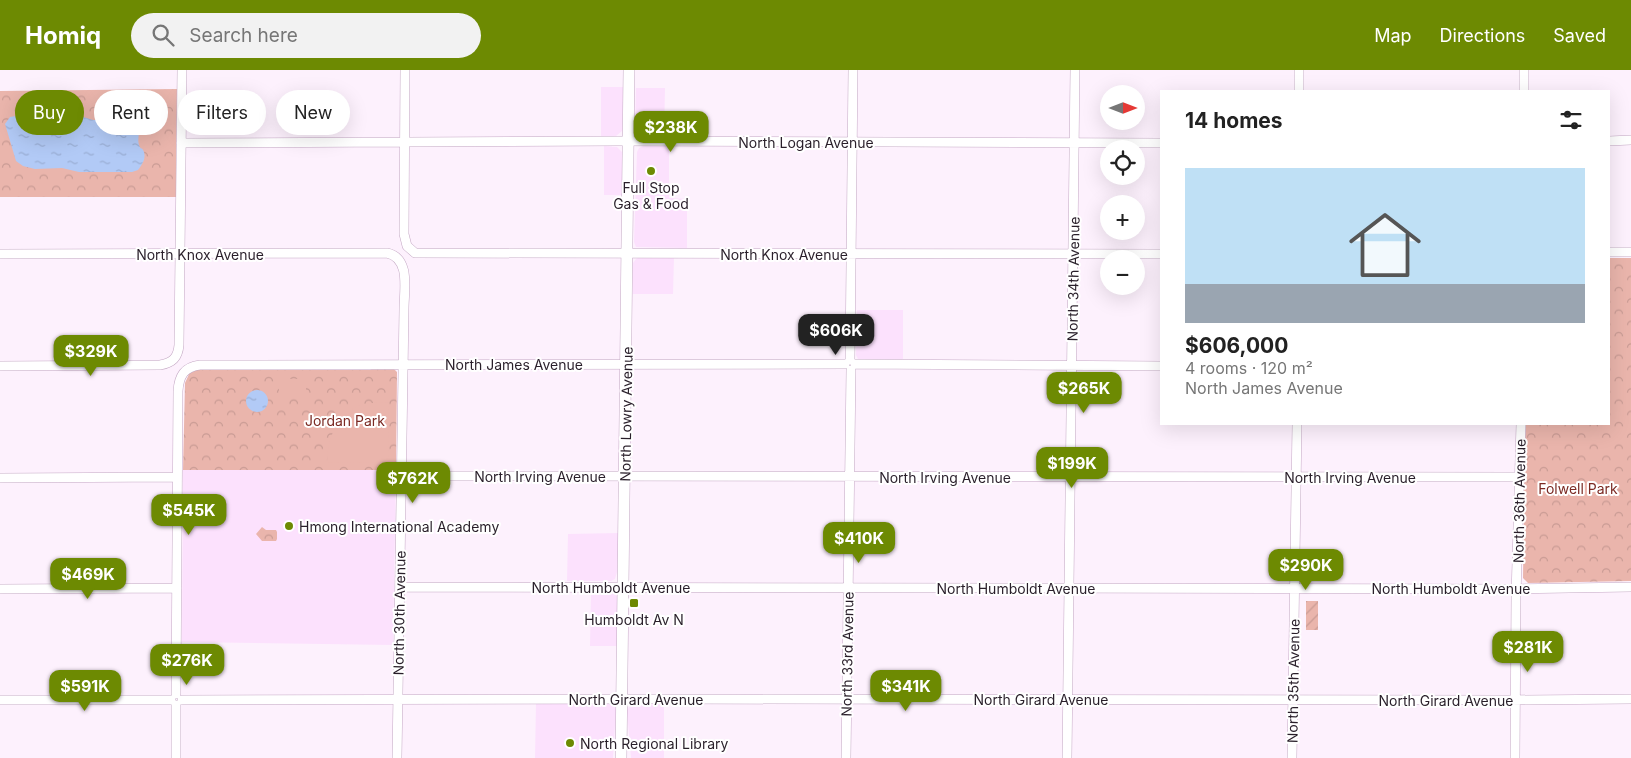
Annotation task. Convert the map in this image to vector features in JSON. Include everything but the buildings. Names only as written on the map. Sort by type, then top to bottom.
[{"type":"main road","name":"North Lowry Avenue","points":[[621,758],[629,70]]},
{"type":"street","points":[[0,366],[160,365],[167,364],[177,356],[179,346],[182,70]]},
{"type":"street","points":[[405,70],[405,143]]},
{"type":"street","name":"North 33rd Avenue","points":[[846,758],[853,70]]},
{"type":"street","name":"North 34th Avenue","points":[[1066,758],[1075,70]]},
{"type":"street","points":[[1299,70],[1299,90]]},
{"type":"street","points":[[1524,70],[1524,90]]},
{"type":"street","points":[[1610,140],[1631,140]]},
{"type":"street","name":"North Logan Avenue","points":[[181,143],[628,141],[1160,143]]},
{"type":"street","name":"North Knox Avenue","points":[[405,143],[404,234],[405,242],[415,252],[432,254],[1160,254]]},
{"type":"street","points":[[1610,252],[1631,252]]},
{"type":"street","name":"North Knox Avenue","points":[[0,254],[387,253],[399,258]]},
{"type":"street","name":"North 30th Avenue","points":[[397,758],[404,270],[399,258]]},
{"type":"street","name":"North James Avenue","points":[[178,477],[178,391],[184,371],[200,365],[1160,366]]},
{"type":"street","name":"North 35th Avenue","points":[[1292,758],[1297,425]]},
{"type":"street","name":"North 36th Avenue","points":[[1515,758],[1520,425]]},
{"type":"street","name":"North Irving Avenue","points":[[402,476],[1519,477]]},
{"type":"street","points":[[0,478],[178,477],[176,758]]},
{"type":"street","name":"North Humboldt Avenue","points":[[400,587],[1631,588]]},
{"type":"street","points":[[0,589],[177,588]]},
{"type":"street","name":"North Girard Avenue","points":[[0,700],[622,698],[1516,700],[1631,698]]},
{"type":"shaded area","points":[[601,87],[623,87],[622,131],[616,136],[601,136]]},
{"type":"shaded area","points":[[636,88],[665,88],[664,136],[643,137],[635,130]]},
{"type":"shaded area","points":[[604,146],[617,147],[622,152],[622,195],[604,195]]},
{"type":"shaded area","points":[[643,146],[669,146],[669,198],[687,199],[687,248],[636,247],[634,242],[637,152]]},
{"type":"shaded area","points":[[640,257],[674,257],[673,294],[633,294],[633,263]]},
{"type":"shaded area","points":[[857,310],[903,310],[903,359],[858,359],[856,355]]},
{"type":"shaded area","name":"Hmong International Academy","points":[[183,470],[396,470],[393,645],[182,642]]},
{"type":"shaded area","points":[[619,533],[615,579],[611,581],[567,581],[568,534]]},
{"type":"shaded area","points":[[591,592],[612,592],[619,599],[617,646],[590,646]]},
{"type":"shaded area","points":[[536,703],[613,703],[616,709],[613,758],[535,758]]},
{"type":"shaded area","points":[[635,703],[664,703],[664,758],[631,758],[627,711],[630,705]]},
{"type":"green space","points":[[177,89],[176,197],[0,197],[0,91],[15,91],[15,135],[84,135],[84,90]]},
{"type":"green space","name":"Folwell Park","points":[[1610,258],[1631,258],[1631,581],[1528,583],[1523,578],[1525,425],[1610,425]]},
{"type":"green space","name":"Jordan Park","points":[[392,367],[397,372],[396,470],[183,470],[185,383],[190,372],[195,370],[370,370],[373,368]]},
{"type":"green space","points":[[279,379],[306,379],[306,396],[279,396]]},
{"type":"green space","points":[[389,402],[388,458],[384,463],[327,462],[331,437],[338,422],[344,416],[358,406],[369,403]]},
{"type":"green space","points":[[262,527],[266,530],[276,530],[276,541],[262,541],[256,534]]},
{"type":"green space","points":[[1306,601],[1318,601],[1318,630],[1306,630]]},
{"type":"water","points":[[15,116],[15,135],[84,135],[84,117],[94,120],[94,135],[138,135],[139,145],[144,152],[143,162],[138,170],[132,172],[79,172],[62,168],[35,169],[23,166],[16,161],[5,124],[10,117]]},
{"type":"water","points":[[257,390],[265,393],[268,401],[265,409],[257,412],[249,409],[246,401],[249,393]]},
{"type":"place","name":"Full Stop Gas & Food","points":[[651,171]]},
{"type":"place","name":"Hmong International Academy","points":[[289,526]]},
{"type":"place","name":"Humboldt Av N","points":[[634,603]]},
{"type":"place","name":"North Regional Library","points":[[570,743]]}]
